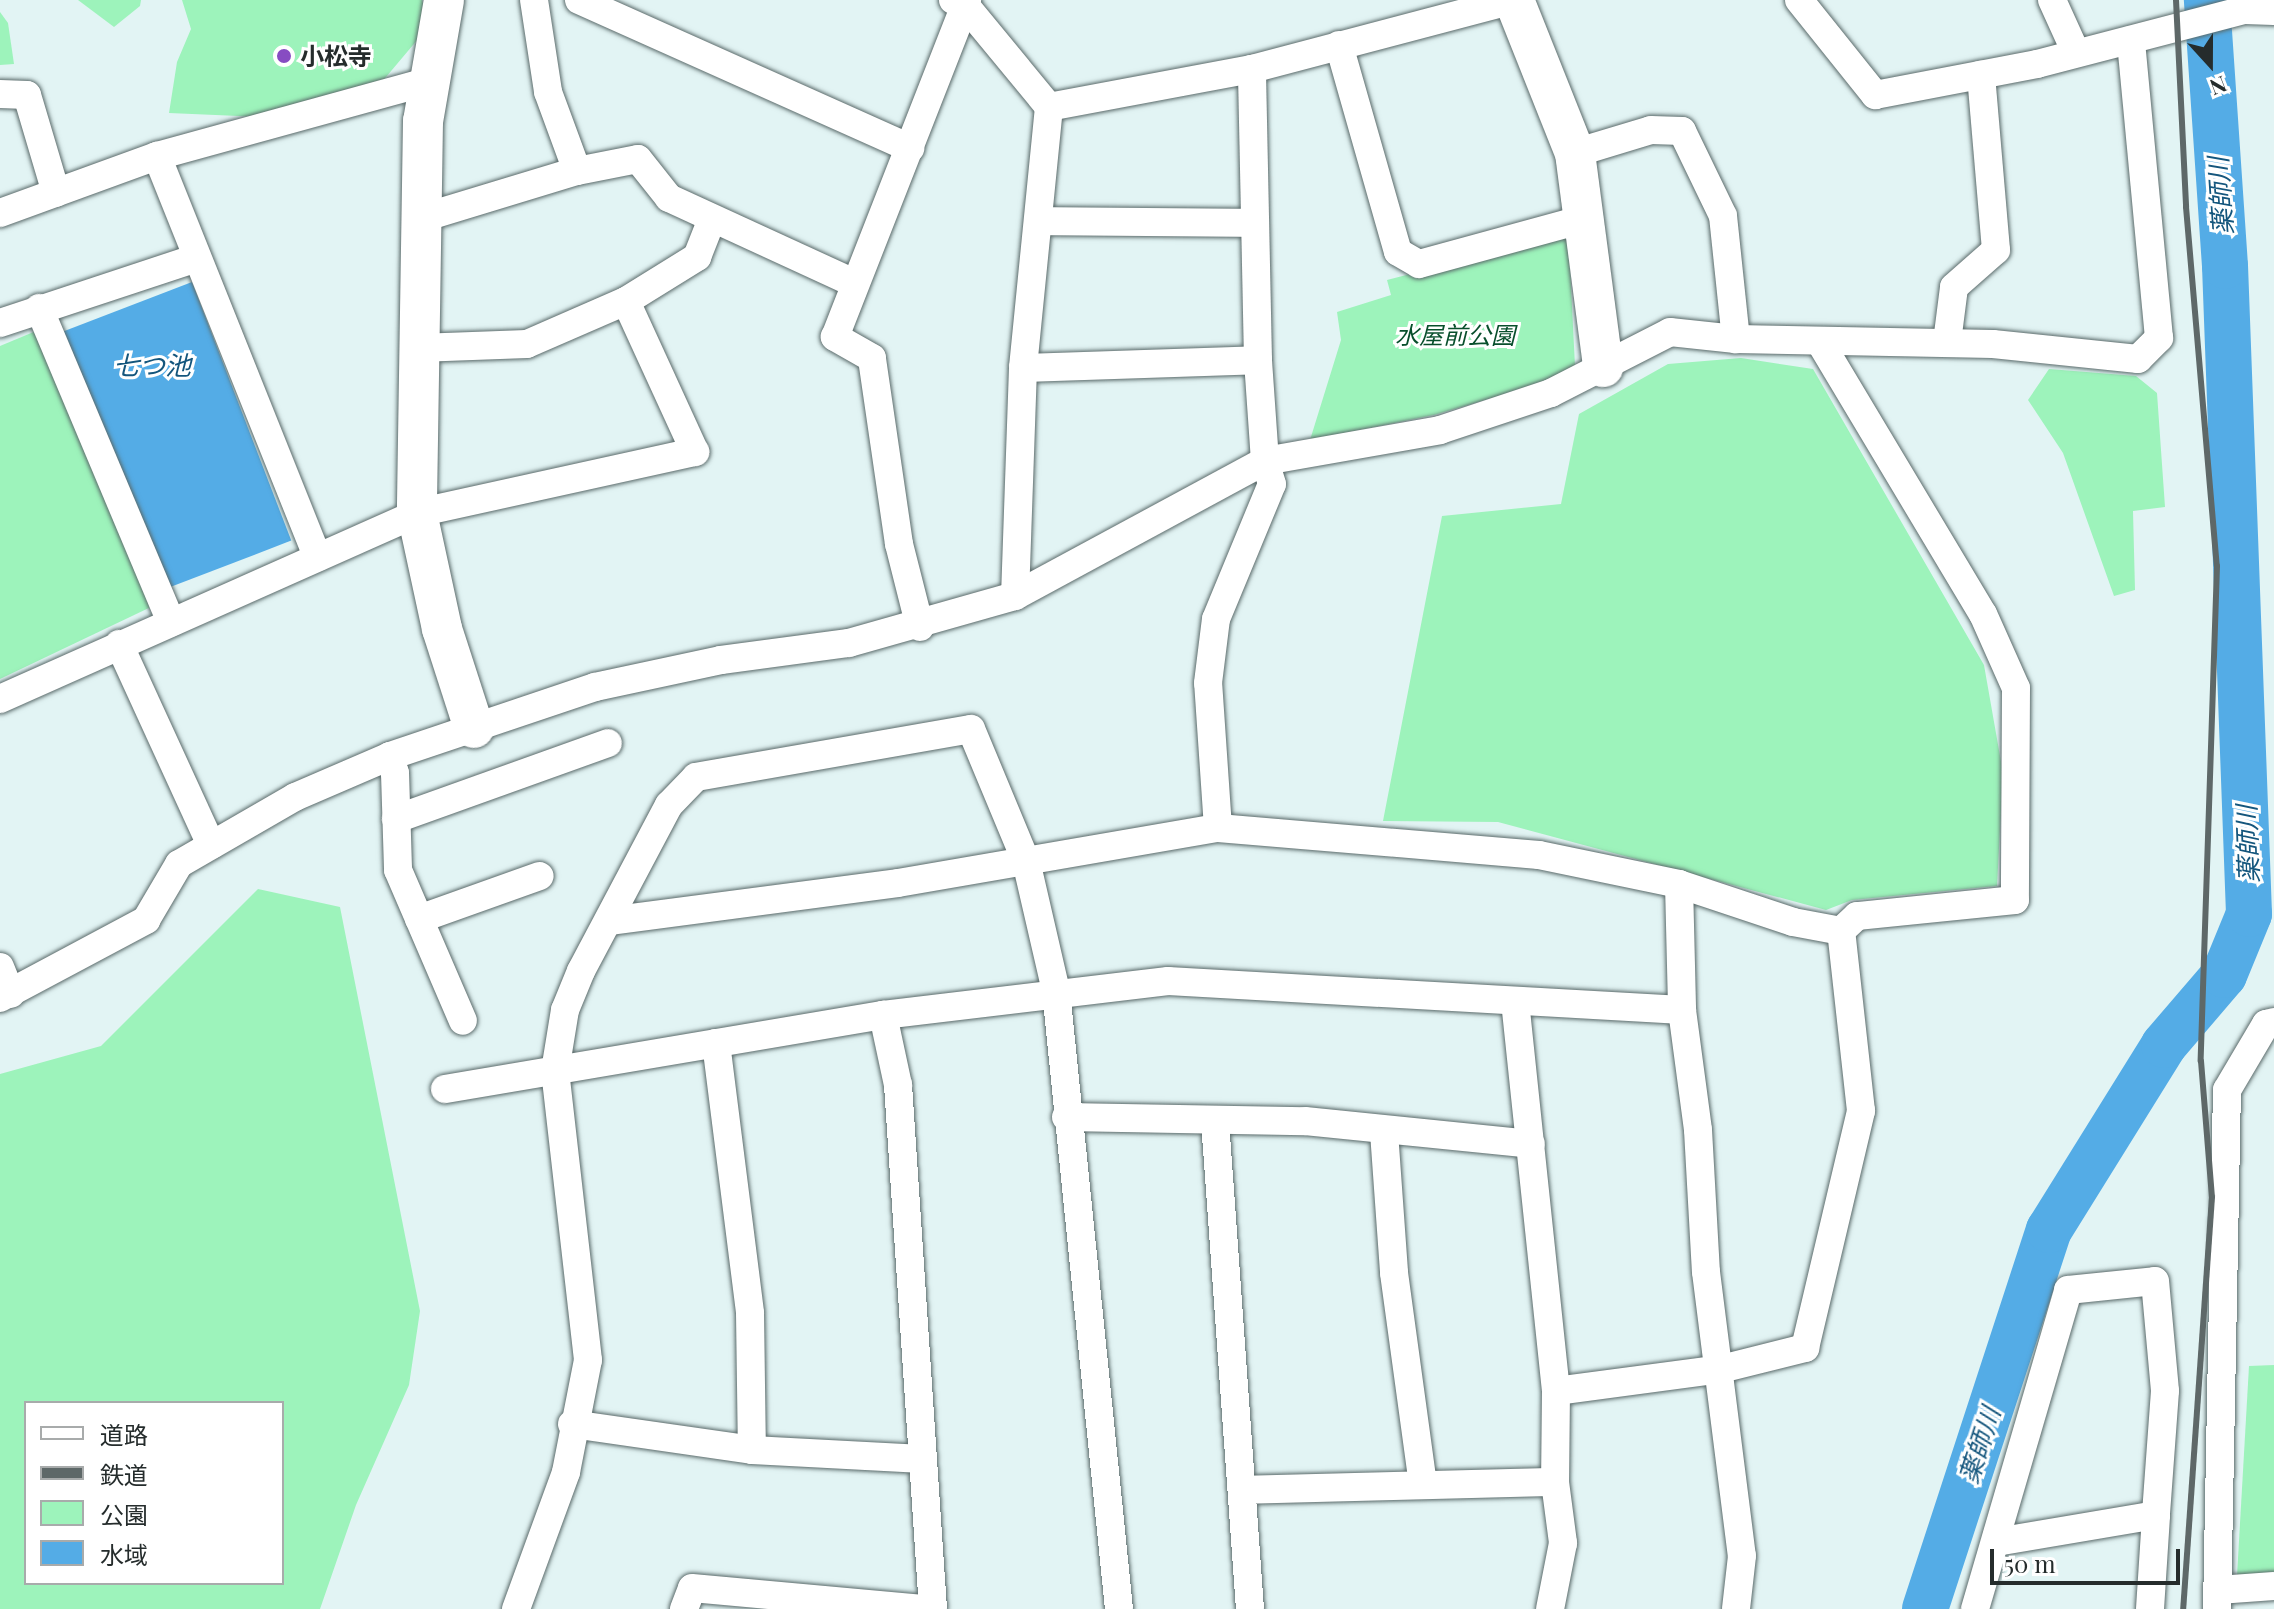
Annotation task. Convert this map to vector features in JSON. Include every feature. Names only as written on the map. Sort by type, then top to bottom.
[{"type":"street","points":[[444,0],[423,121],[417,513],[442,629],[474,728]]},
{"type":"street","points":[[534,0],[548,92],[577,171]]},
{"type":"street","points":[[579,0],[910,148]]},
{"type":"street","points":[[1049,107],[1252,69],[1514,0],[1575,153],[1587,218],[1603,367]]},
{"type":"street","points":[[1799,0],[1875,95],[1981,75],[2245,10],[2274,11]]},
{"type":"street","points":[[2052,0],[2076,53]]},
{"type":"street","points":[[920,627],[899,544],[872,358],[835,337],[852,282],[910,148],[962,2]]},
{"type":"street","points":[[962,2],[1049,107],[1023,368],[1015,596]]},
{"type":"street","points":[[0,967],[6,996],[146,920],[179,864],[295,797],[390,756],[595,687],[920,627],[1015,596],[1265,461],[1440,430],[1551,393],[1670,332],[1736,339],[1947,342],[2138,359],[2159,338],[2131,40]]},
{"type":"street","points":[[1339,45],[1398,252],[1419,264],[1587,218]]},
{"type":"street","points":[[1218,828],[1208,683],[1216,619],[1272,484],[1265,461],[1258,360],[1252,69]]},
{"type":"street","points":[[1947,342],[1954,287],[1996,250],[1981,75]]},
{"type":"street","points":[[0,213],[157,156],[429,81]]},
{"type":"street","points":[[0,94],[27,95],[56,193]]},
{"type":"street","points":[[1575,153],[1651,130],[1682,131],[1723,216],[1736,339]]},
{"type":"street","points":[[157,156],[317,557]]},
{"type":"street","points":[[422,218],[577,171],[638,159],[669,198],[852,282]]},
{"type":"street","points":[[418,348],[527,344],[626,301],[697,257],[712,219]]},
{"type":"street","points":[[1038,221],[1254,223]]},
{"type":"street","points":[[0,323],[197,258]]},
{"type":"street","points":[[0,699],[417,513],[695,452],[626,301]]},
{"type":"street","points":[[39,308],[171,622]]},
{"type":"street","points":[[1820,342],[1983,614],[2016,688],[2015,900],[1857,916],[1841,931]]},
{"type":"street","points":[[1023,368],[1258,360]]},
{"type":"street","points":[[119,644],[211,845]]},
{"type":"street","points":[[516,1609],[566,1472],[572,1424],[588,1360],[586,1320],[555,1071],[565,1010],[609,921],[669,805],[696,777],[971,729],[1026,861],[1056,991],[1066,1117],[1119,1609]]},
{"type":"street","points":[[396,819],[608,743]]},
{"type":"street","points":[[390,756],[398,870],[463,1021]]},
{"type":"street","points":[[609,921],[898,883],[1218,828],[1539,855],[1679,884],[1793,922],[1841,931]]},
{"type":"street","points":[[419,919],[540,876]]},
{"type":"street","points":[[1679,884],[1682,1010],[1698,1130],[1706,1272],[1721,1369],[1742,1556],[1736,1609]]},
{"type":"street","points":[[1556,1391],[1721,1369],[1805,1348],[1861,1111],[1841,931]]},
{"type":"street","points":[[445,1089],[883,1015],[1056,991],[1168,981],[1682,1010]]},
{"type":"street","points":[[1515,1001],[1556,1391],[1555,1482],[1563,1543],[1550,1609]]},
{"type":"street","points":[[883,1015],[898,1085],[933,1609]]},
{"type":"street","points":[[2274,1022],[2266,1024],[2227,1090],[2217,1600],[2274,1586]]},
{"type":"street","points":[[716,1043],[750,1313],[752,1450]]},
{"type":"street","points":[[1066,1117],[1305,1121],[1384,1132],[1531,1144]]},
{"type":"street","points":[[1215,1121],[1250,1609]]},
{"type":"street","points":[[1384,1132],[1394,1273],[1423,1485]]},
{"type":"street","points":[[1975,1609],[2068,1290],[2155,1281],[2165,1391],[2150,1609]]},
{"type":"street","points":[[572,1424],[752,1450],[923,1459]]},
{"type":"street","points":[[1242,1490],[1555,1482]]},
{"type":"street","points":[[1996,1542],[2156,1515]]},
{"type":"street","points":[[684,1609],[692,1588],[923,1609]]},
{"type":"green space","points":[[78,0],[141,0],[140,6],[114,27]]},
{"type":"green space","name":"小松寺","points":[[182,0],[422,0],[429,26],[381,83],[262,117],[169,113],[177,62],[191,29]]},
{"type":"green space","points":[[0,12],[8,23],[14,64],[0,65]]},
{"type":"green space","name":"水屋前公園","points":[[1557,236],[1567,238],[1569,247],[1575,366],[1563,377],[1434,415],[1310,440],[1341,340],[1337,312],[1391,295],[1387,280]]},
{"type":"green space","points":[[36,331],[153,606],[0,679],[0,346]]},
{"type":"green space","points":[[1741,358],[1813,369],[1984,665],[2003,773],[1997,886],[1852,900],[1826,910],[1498,822],[1383,821],[1442,516],[1561,504],[1579,414],[1668,364]]},
{"type":"green space","points":[[2049,369],[2136,376],[2157,393],[2165,507],[2133,511],[2135,590],[2114,596],[2063,453],[2028,400]]},
{"type":"green space","points":[[258,889],[340,907],[420,1311],[409,1385],[356,1505],[320,1609],[0,1609],[0,1074],[101,1046]]},
{"type":"green space","points":[[2274,1365],[2274,1573],[2237,1576],[2249,1366]]},
{"type":"water","name":"七つ池","points":[[192,282],[291,541],[162,590],[63,331]]},
{"type":"waterway","name":"薬師川","points":[[1925,1609],[2049,1230],[2164,1045],[2224,975],[2249,914],[2225,266],[2207,0]]},
{"type":"railway","points":[[2176,0],[2186,207],[2217,566],[2201,1061],[2212,1197],[2183,1609]]},
{"type":"place","name":"小松寺","points":[[284,56]]}]
